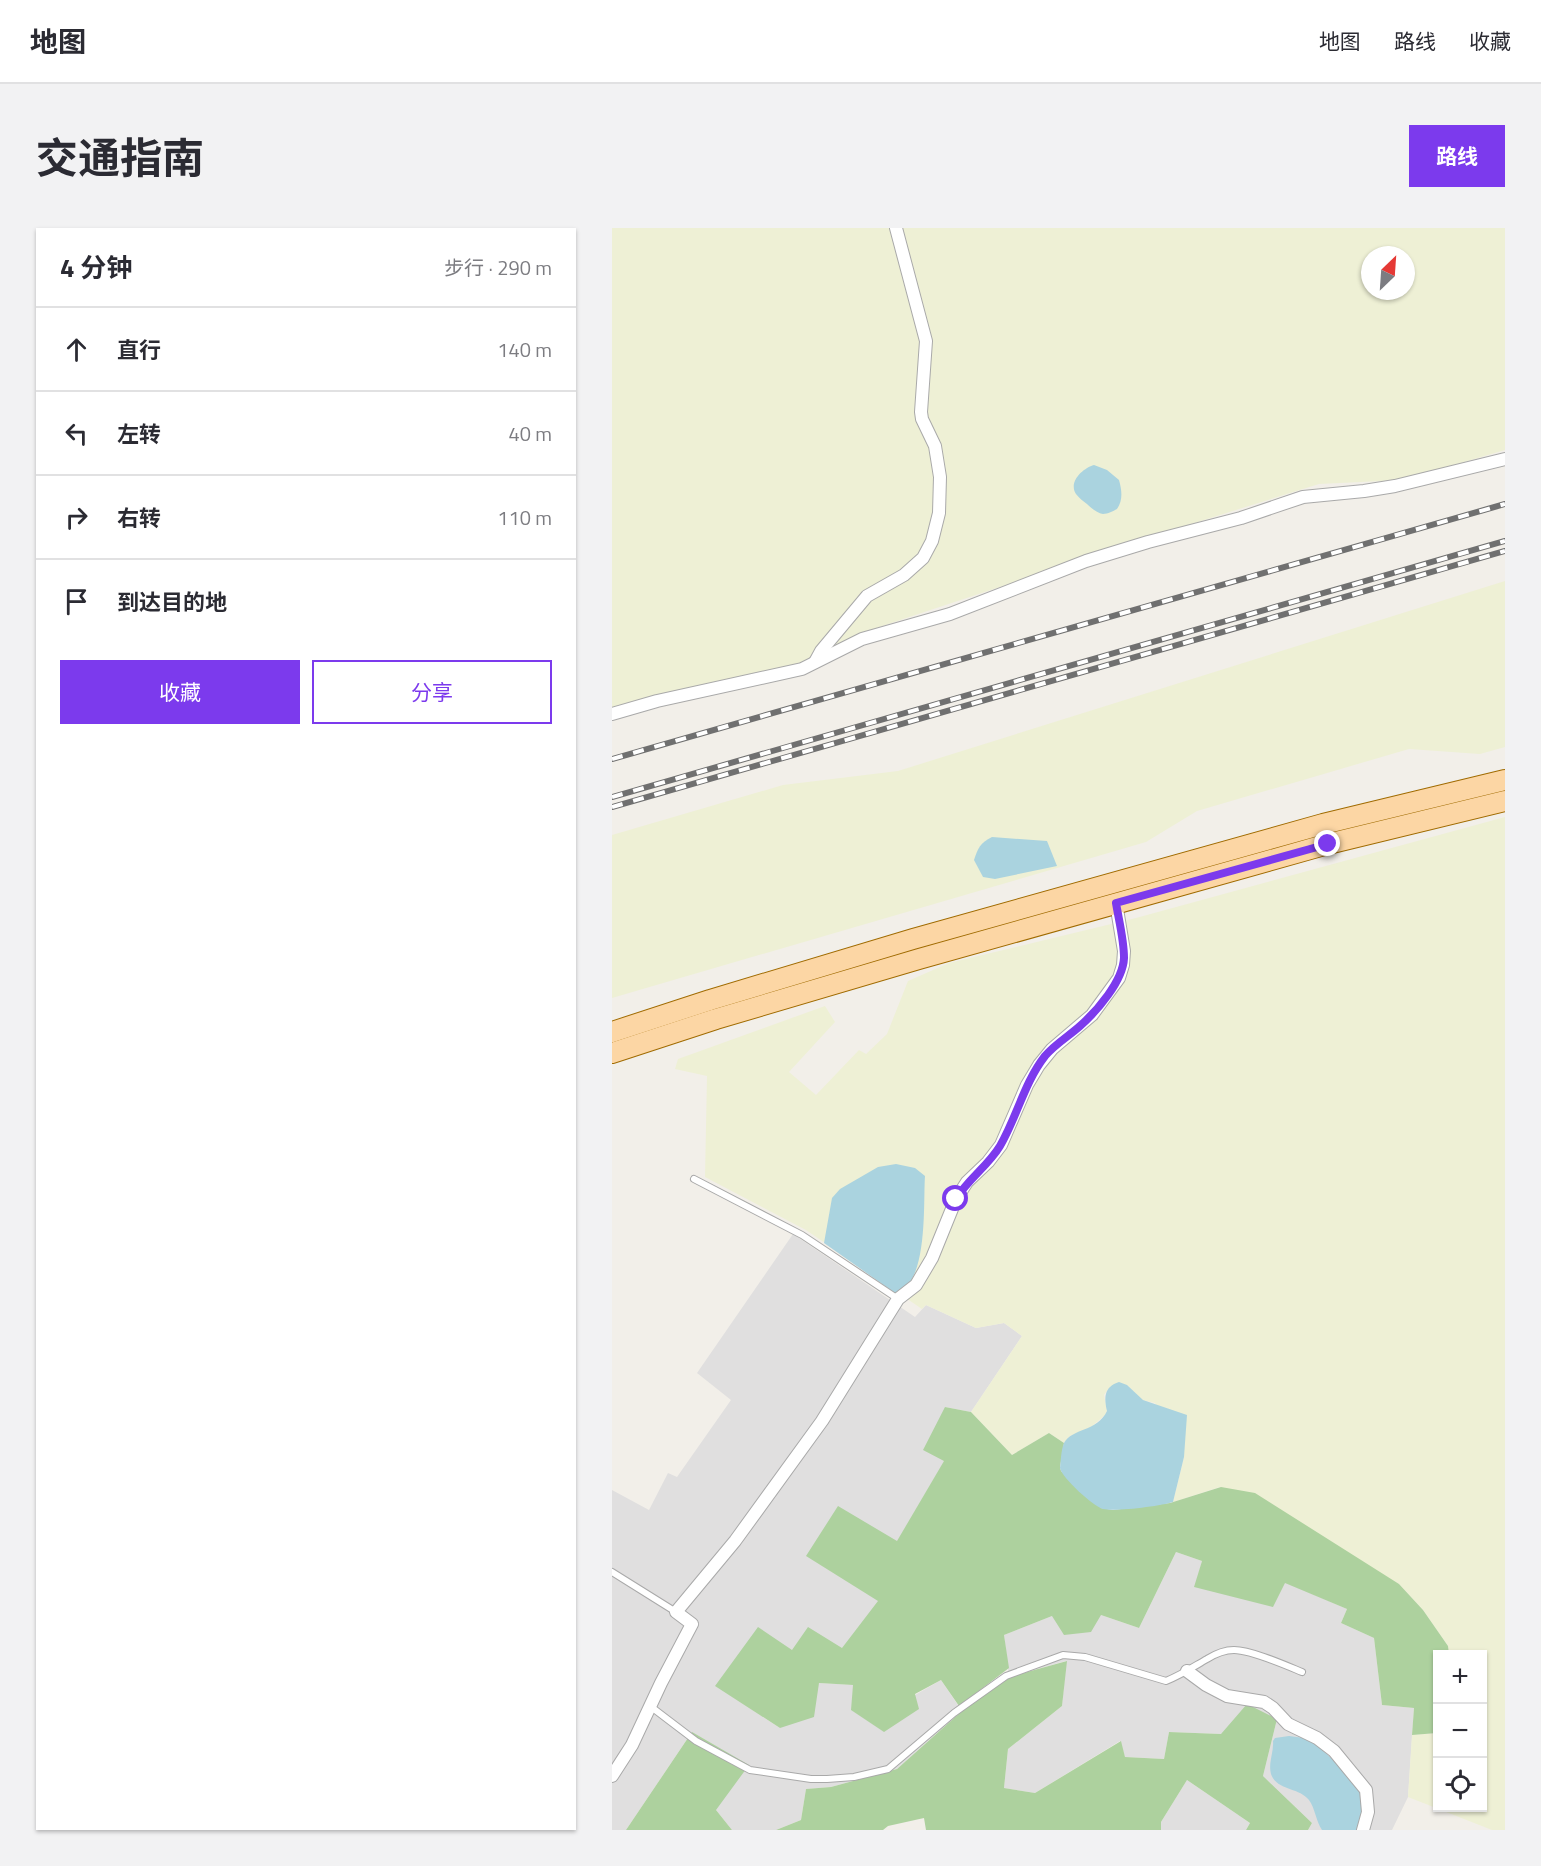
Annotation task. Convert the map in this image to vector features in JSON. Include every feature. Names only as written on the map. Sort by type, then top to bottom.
[{"type":"main road","points":[[612,1032],[924,936],[1323,824],[1505,780]]},
{"type":"main road","points":[[612,1053],[819,988],[1116,903],[1328,844],[1505,801]]},
{"type":"street","points":[[814,664],[821,651],[867,596],[904,575],[923,558],[932,541],[939,513],[938,457],[921,412],[926,341],[896,228]]},
{"type":"street","points":[[612,714],[669,698],[788,673],[814,664],[862,639],[950,614],[1056,572],[1148,542],[1241,518],[1303,497],[1395,486],[1505,459]]},
{"type":"street","points":[[612,1776],[632,1745],[693,1624],[676,1612],[735,1541],[822,1421],[898,1299],[916,1285],[932,1258],[956,1199],[967,1182],[988,1162],[1001,1145],[1027,1085],[1039,1065],[1052,1049],[1092,1015],[1119,978],[1124,951],[1116,903]]},
{"type":"street","points":[[1187,1671],[1206,1685],[1227,1696],[1264,1702],[1288,1724],[1317,1738],[1334,1751],[1366,1790],[1368,1812],[1363,1830]]},
{"type":"lane","points":[[694,1179],[802,1235],[898,1299]]},
{"type":"lane","points":[[612,1572],[676,1612]]},
{"type":"lane","points":[[650,1706],[696,1741],[750,1770],[812,1779],[854,1777],[888,1769],[954,1713],[1006,1676],[1063,1655],[1085,1657],[1166,1681],[1209,1658],[1235,1650],[1272,1660],[1302,1672]]},
{"type":"shaded area","points":[[793,1234],[915,1317],[926,1305],[976,1328],[1004,1323],[1022,1336],[971,1412],[945,1407],[945,1460],[897,1542],[807,1556],[879,1601],[842,1649],[792,1650],[716,1686],[780,1728],[819,1683],[854,1685],[915,1695],[941,1680],[962,1711],[897,1769],[831,1787],[806,1789],[801,1820],[776,1830],[732,1830],[716,1810],[692,1732],[626,1830],[612,1830],[612,1490],[649,1510],[668,1473],[677,1477],[731,1400],[697,1373]]},
{"type":"shaded area","points":[[1176,1552],[1202,1561],[1195,1587],[1285,1582],[1347,1609],[1341,1623],[1374,1638],[1382,1705],[1414,1708],[1408,1797],[1392,1830],[1308,1830],[1312,1823],[1263,1776],[1277,1719],[1221,1734],[1169,1732],[1164,1759],[1125,1757],[1120,1741],[1035,1793],[1004,1788],[1008,1749],[1062,1706],[1066,1661],[1009,1677],[1004,1635],[1052,1616],[1101,1615],[1139,1628]]},
{"type":"shaded area","points":[[1187,1780],[1250,1823],[1246,1830],[1161,1830],[1161,1822]]},
{"type":"green space","points":[[612,228],[1505,228],[1505,450],[1403,480],[1319,484],[858,634],[801,664],[612,713]]},
{"type":"green space","points":[[1505,581],[1505,747],[1480,754],[1409,749],[1197,811],[1146,842],[612,998],[612,835],[783,785],[898,771]]},
{"type":"green space","points":[[1505,817],[1505,1830],[1492,1830],[1446,1812],[1487,1812],[1487,1650],[1448,1650],[1423,1610],[1399,1584],[1220,1487],[1173,1502],[1184,1457],[1155,1403],[1142,1400],[1127,1385],[1109,1388],[1104,1395],[1107,1411],[1089,1429],[1070,1436],[1064,1443],[1049,1433],[1012,1455],[971,1412],[1022,1336],[1004,1323],[976,1328],[926,1305],[922,1309],[806,1230],[705,1177],[707,1076],[675,1069],[678,1059],[825,1006],[835,1022],[789,1072],[816,1095],[859,1050],[866,1054],[887,1034],[908,981],[949,963],[1136,918]]},
{"type":"green space","points":[[945,1407],[971,1412],[1012,1455],[1049,1433],[1064,1443],[1061,1471],[1101,1508],[1113,1510],[1170,1503],[1221,1487],[1255,1493],[1399,1584],[1423,1610],[1448,1650],[1433,1650],[1433,1733],[1412,1735],[1414,1708],[1382,1705],[1374,1638],[1341,1623],[1347,1609],[1285,1583],[1273,1607],[1194,1587],[1202,1561],[1176,1552],[1139,1628],[1101,1615],[1091,1632],[1064,1635],[1052,1616],[1004,1635],[1009,1668],[959,1706],[941,1680],[915,1694],[919,1709],[884,1732],[851,1710],[853,1685],[819,1683],[814,1717],[780,1728],[715,1686],[758,1627],[792,1650],[808,1627],[842,1648],[878,1601],[806,1556],[838,1506],[897,1541],[944,1461],[923,1450]]},
{"type":"green space","points":[[1067,1661],[1062,1706],[1008,1749],[1004,1788],[1035,1793],[1121,1741],[1125,1757],[1164,1759],[1169,1732],[1221,1734],[1247,1704],[1277,1719],[1263,1776],[1312,1823],[1308,1830],[1246,1830],[1250,1823],[1187,1780],[1161,1822],[1161,1830],[926,1830],[924,1818],[888,1826],[883,1830],[776,1830],[801,1820],[806,1789],[831,1787],[897,1769],[962,1711],[1009,1677]]},
{"type":"green space","points":[[692,1732],[749,1765],[716,1810],[732,1830],[626,1830]]},
{"type":"green space","points":[[1433,1733],[1433,1807],[1408,1797],[1412,1735]]},
{"type":"water","points":[[1094,465],[1107,470],[1119,480],[1120,502],[1117,509],[1107,514],[1092,509],[1078,497],[1074,489],[1078,476],[1085,469]]},
{"type":"water","points":[[992,837],[1047,841],[1057,866],[995,879],[983,877],[974,860],[980,846]]},
{"type":"water","points":[[896,1164],[915,1168],[925,1176],[924,1223],[919,1260],[914,1275],[906,1287],[895,1293],[824,1243],[832,1198],[840,1189],[878,1167]]},
{"type":"water","points":[[1119,1382],[1127,1385],[1143,1400],[1187,1415],[1184,1457],[1173,1502],[1138,1508],[1103,1509],[1078,1491],[1062,1473],[1060,1468],[1064,1443],[1068,1438],[1103,1418],[1107,1411],[1106,1393],[1110,1387]]},
{"type":"water","points":[[1289,1736],[1304,1738],[1318,1746],[1360,1785],[1364,1805],[1358,1830],[1322,1830],[1309,1800],[1274,1779],[1270,1770],[1273,1741],[1275,1738]]},
{"type":"railway","points":[[612,759],[1505,504]]},
{"type":"railway","points":[[612,797],[1505,541]]},
{"type":"railway","points":[[612,807],[1505,551]]},
{"type":"route","points":[[956,1199],[967,1182],[988,1162],[1001,1145],[1027,1085],[1045,1056],[1092,1015],[1119,978],[1124,951],[1116,903],[1328,844]]}]
